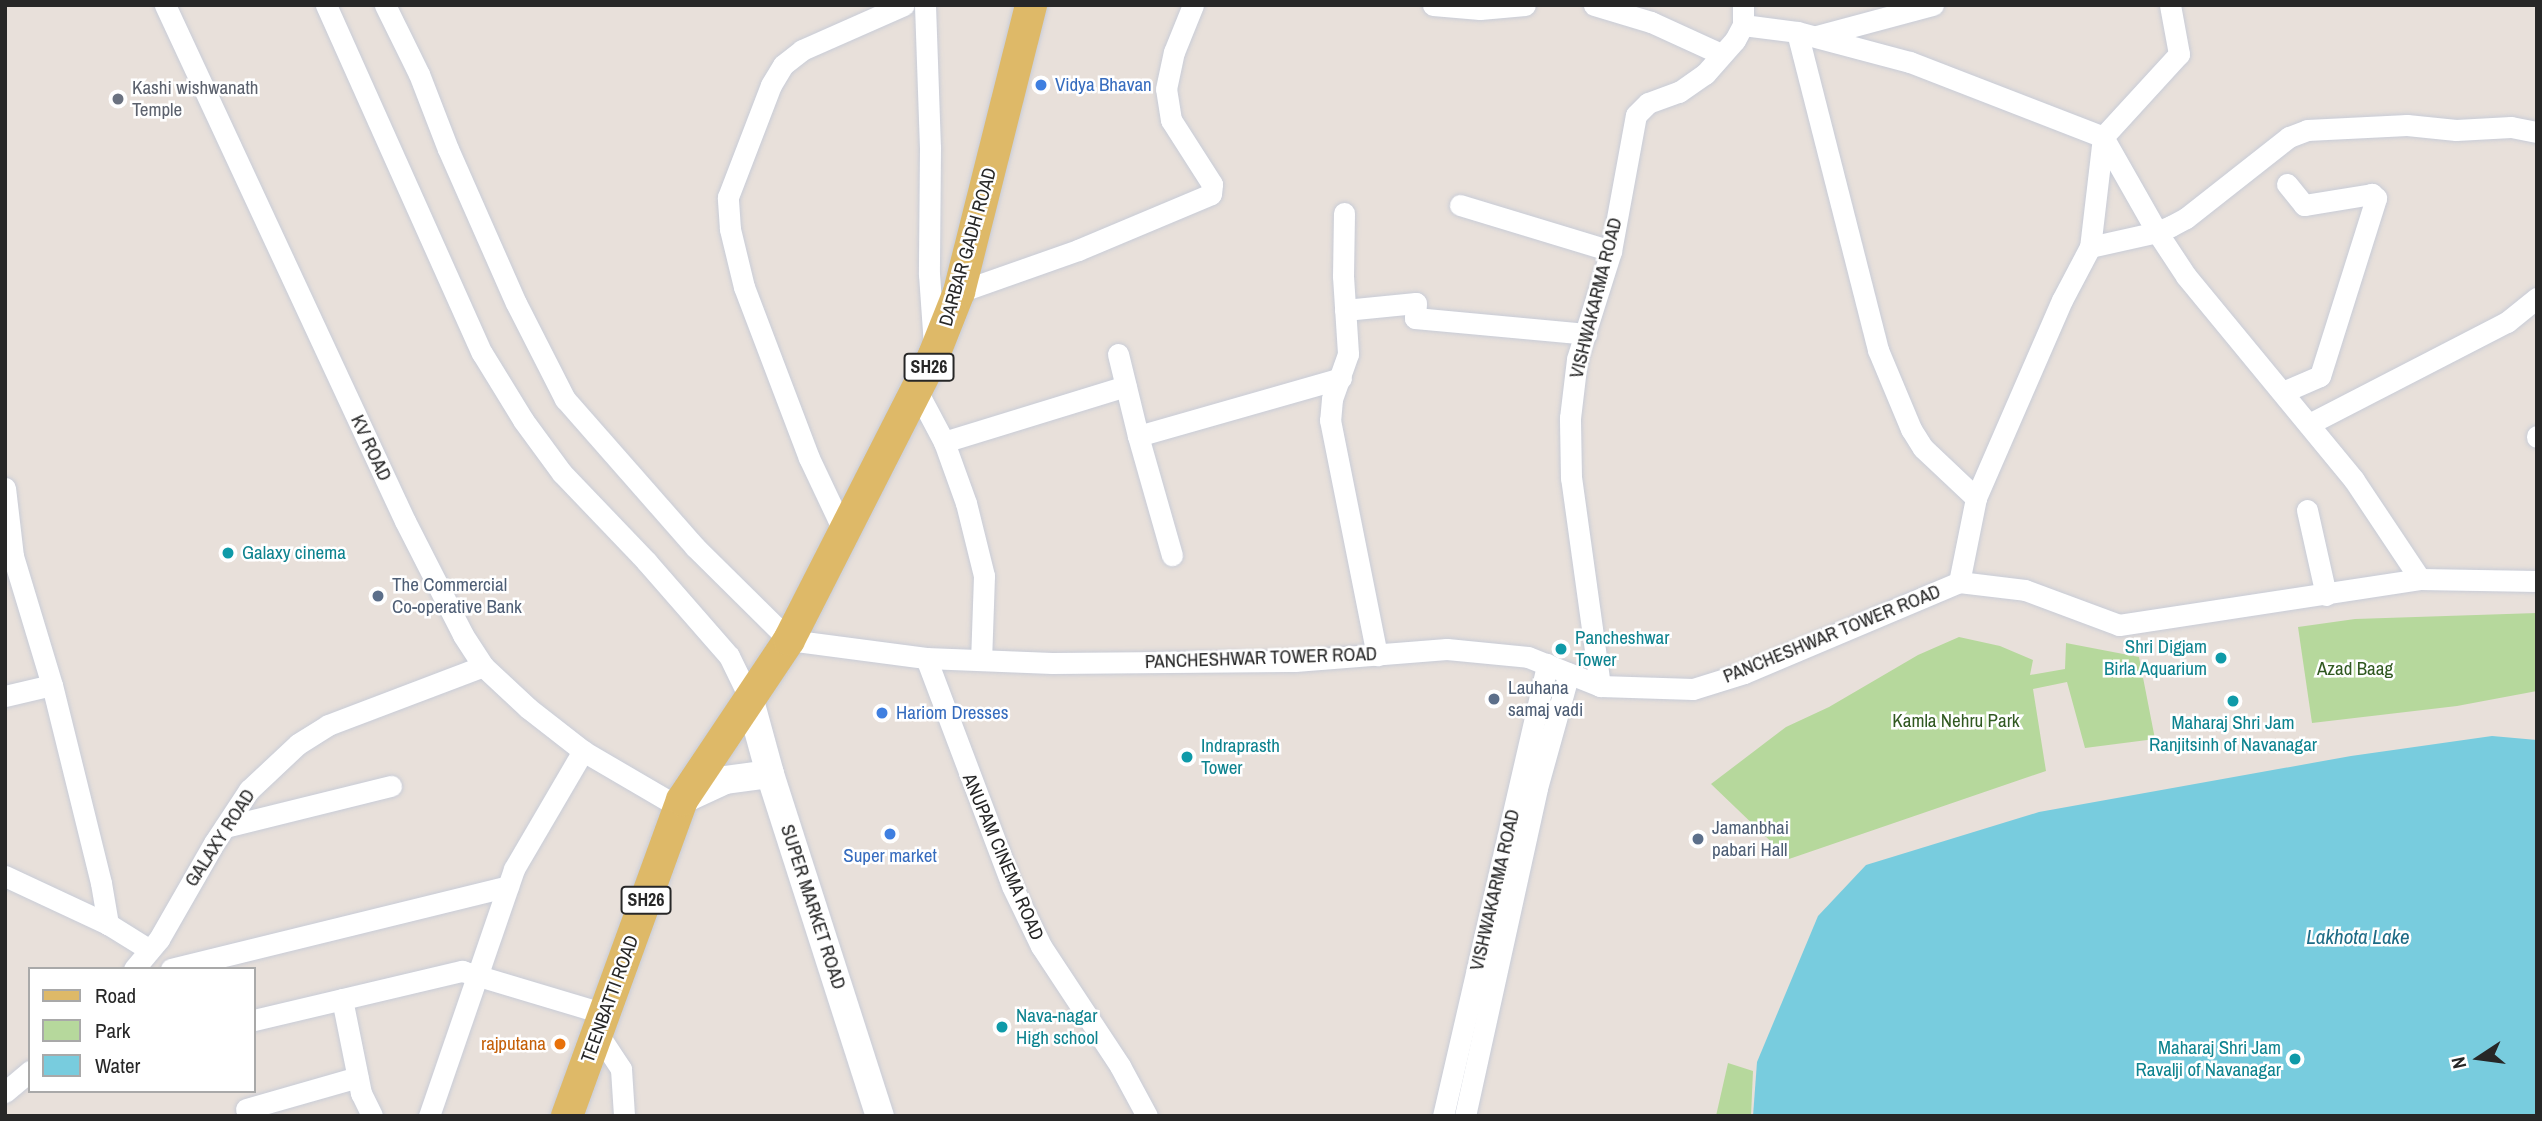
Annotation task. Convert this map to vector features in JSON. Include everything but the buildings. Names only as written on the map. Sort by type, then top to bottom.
[{"type":"main road","name":"DARBAR GADH ROAD","points":[[749,696],[789,640],[917,391],[960,292],[1031,5]]},
{"type":"main road","name":"SUPER MARKET ROAD","points":[[749,696],[770,774],[880,1116]]},
{"type":"main road","name":"TEENBATTI ROAD","points":[[567,1116],[680,803],[749,696]]},
{"type":"main road","points":[[680,803],[725,780],[770,774]]},
{"type":"street","name":"KV ROAD","points":[[165,5],[405,521],[463,635],[483,666],[528,708],[583,751],[680,803]]},
{"type":"street","points":[[326,5],[482,353],[523,421],[562,473],[646,561],[729,656],[749,696]]},
{"type":"street","points":[[385,5],[419,74],[448,149],[516,303],[565,399],[695,547],[789,640]]},
{"type":"street","points":[[844,532],[809,458],[744,287],[730,229],[728,197],[771,85],[783,65],[802,50],[904,5]]},
{"type":"street","points":[[925,5],[930,148],[929,274],[934,355]]},
{"type":"street","points":[[960,292],[1078,250],[1211,194],[1212,184],[1171,120],[1166,89],[1174,52],[1192,5]]},
{"type":"street","points":[[1433,5],[1480,9],[1523,5]]},
{"type":"street","points":[[1594,5],[1651,22],[1721,54]]},
{"type":"street","points":[[1806,34],[1933,5]]},
{"type":"street","points":[[1959,582],[1976,498],[2062,300],[2090,247],[2103,137],[2179,54],[2170,5]]},
{"type":"street","points":[[1743,15],[1910,62],[2103,137],[2157,232],[2186,276],[2354,480],[2420,579]]},
{"type":"street","name":"VISHWAKARMA ROAD","points":[[1600,686],[1571,478],[1570,418],[1577,359],[1611,251],[1636,115],[1648,103],[1693,84],[1721,54],[1743,15]]},
{"type":"street","points":[[1806,34],[1878,351],[1911,429],[1923,448],[1976,498]]},
{"type":"street","points":[[2090,247],[2157,232],[2186,218],[2297,133],[2407,125],[2456,130],[2511,127],[2537,132]]},
{"type":"street","points":[[2283,393],[2320,376],[2376,198],[2372,194],[2304,205],[2287,184]]},
{"type":"street","points":[[1460,205],[1611,251]]},
{"type":"street","points":[[1344,213],[1348,354],[1332,400],[1330,420],[1377,654]]},
{"type":"street","points":[[2309,424],[2507,322],[2537,298]]},
{"type":"street","points":[[1345,310],[1416,303],[1415,318],[1586,334]]},
{"type":"street","points":[[1118,354],[1172,555]]},
{"type":"street","points":[[1138,436],[1341,378]]},
{"type":"street","points":[[944,442],[1126,386]]},
{"type":"street","points":[[917,391],[944,442],[966,503],[984,576],[981,660]]},
{"type":"street","points":[[5,488],[13,556],[52,685],[101,884],[108,924]]},
{"type":"street","points":[[2307,510],[2326,595]]},
{"type":"street","name":"PANCHESHWAR TOWER ROAD","points":[[789,640],[926,658],[1052,663],[1295,661],[1447,649],[1484,651],[1528,657],[1600,686],[1693,689],[1744,674],[1959,582],[2025,590],[2119,625],[2420,579],[2537,580]]},
{"type":"street","name":"ANUPAM CINEMA ROAD","points":[[926,658],[1012,886],[1041,946],[1120,1066],[1147,1116]]},
{"type":"street","name":"VISHWAKARMA ROAD","points":[[1443,1116],[1547,664]]},
{"type":"street","name":"GALAXY ROAD","points":[[143,962],[249,790],[298,744],[328,725],[483,666]]},
{"type":"street","name":"VISHWAKARMA ROAD","points":[[1465,1116],[1537,788],[1569,673]]},
{"type":"street","points":[[5,696],[52,685]]},
{"type":"street","points":[[429,1116],[514,869],[583,751]]},
{"type":"street","points":[[225,827],[391,786]]},
{"type":"street","points":[[5,876],[108,924],[143,962]]},
{"type":"street","points":[[178,967],[508,886]]},
{"type":"street","points":[[256,1020],[447,974],[462,971],[476,974],[601,1024],[621,1069],[624,1116]]},
{"type":"street","points":[[342,999],[358,1077],[367,1110],[372,1116]]},
{"type":"street","points":[[5,1092],[28,1073]]},
{"type":"street","points":[[244,1105],[358,1077]]},
{"type":"green space","name":"Azad Baag","points":[[2537,613],[2537,691],[2457,706],[2312,723],[2298,627],[2355,619]]},
{"type":"green space","name":"Kamla Nehru Park","points":[[1959,637],[2000,646],[2033,660],[2030,675],[2065,669],[2066,643],[2139,657],[2155,739],[2085,748],[2067,682],[2033,689],[2046,771],[1789,859],[1711,784],[1786,727],[1829,707],[1918,655]]},
{"type":"green space","points":[[1728,1063],[1753,1071],[1751,1116],[1716,1116]]},
{"type":"water","name":"Lakhota Lake","points":[[2492,736],[2537,740],[2537,1116],[1753,1116],[1757,1062],[1818,916],[1866,865],[2039,812],[2351,756]]},
{"type":"place","name":"Vidya Bhavan","points":[[1041,85]]},
{"type":"place","name":"Kashi wishwanath Temple","points":[[118,99]]},
{"type":"place","name":"Galaxy cinema","points":[[228,553]]},
{"type":"place","name":"The Commercial Co-operative Bank","points":[[378,596]]},
{"type":"place","name":"Pancheshwar Tower","points":[[1561,649]]},
{"type":"place","name":"Shri Digjam Birla Aquarium","points":[[2221,658]]},
{"type":"place","name":"Lauhana samaj vadi","points":[[1494,699]]},
{"type":"place","name":"Maharaj Shri Jam Ranjitsinh of Navanagar","points":[[2233,701]]},
{"type":"place","name":"Hariom Dresses","points":[[882,713]]},
{"type":"place","name":"Indraprasth Tower","points":[[1187,757]]},
{"type":"place","name":"Super market","points":[[890,834]]},
{"type":"place","name":"Jamanbhai pabari Hall","points":[[1698,839]]},
{"type":"place","name":"Nava-nagar High school","points":[[1002,1027]]},
{"type":"place","name":"rajputana","points":[[560,1044]]},
{"type":"place","name":"Maharaj Shri Jam Ravalji of Navanagar","points":[[2295,1059]]}]
